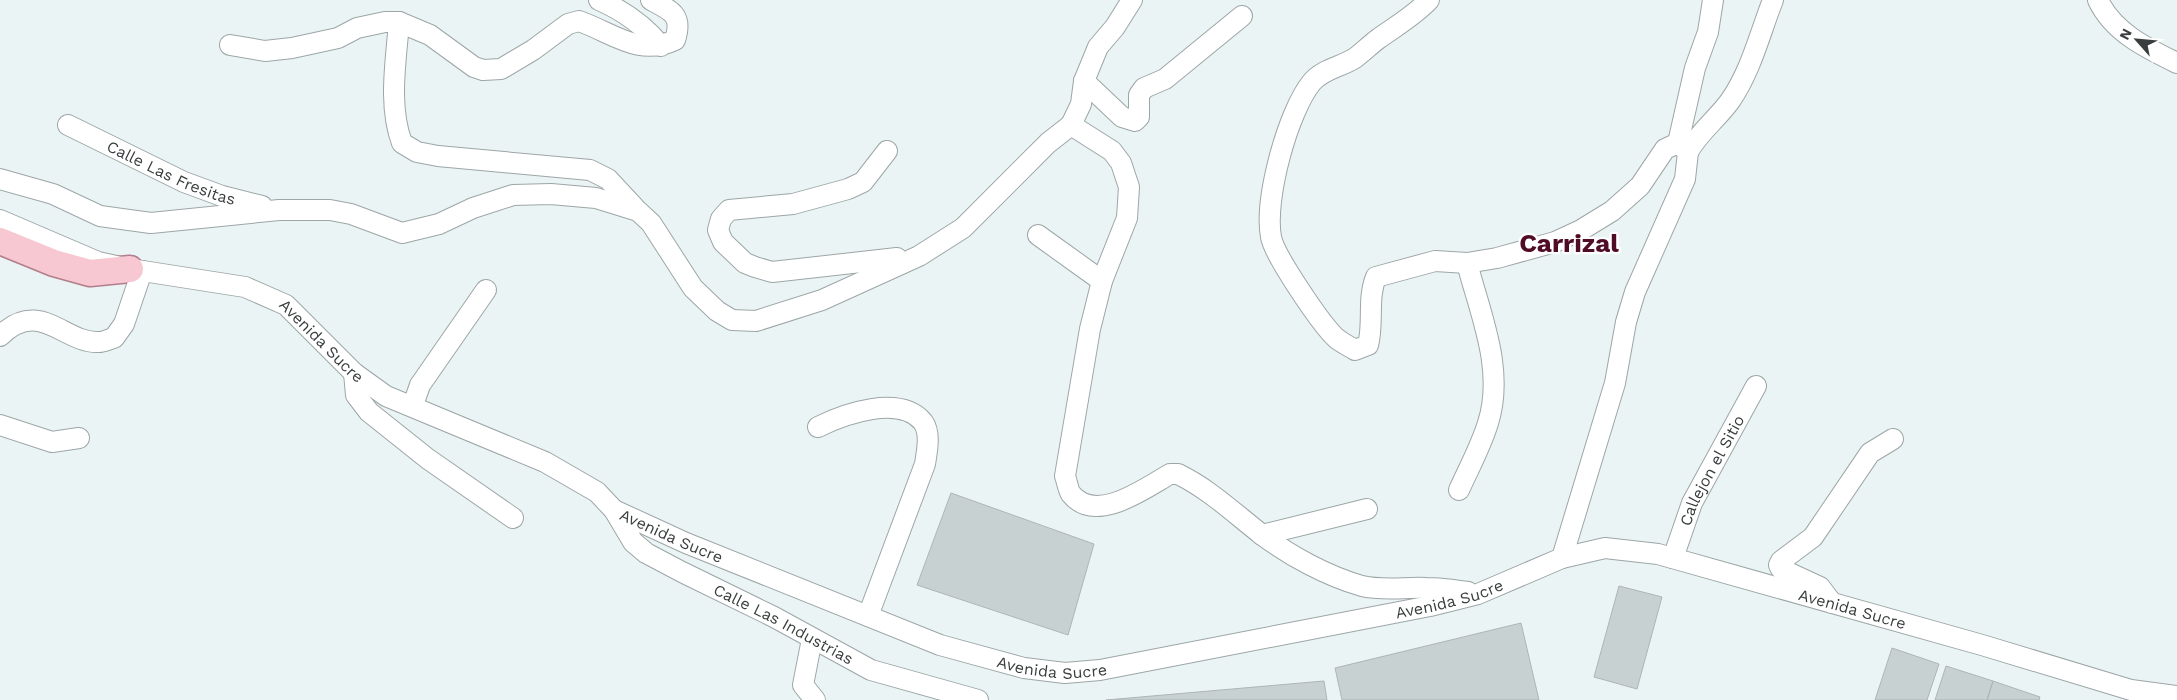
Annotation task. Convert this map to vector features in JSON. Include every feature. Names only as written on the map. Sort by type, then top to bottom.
[{"type":"main road","points":[[0,241],[54,263],[90,273],[136,270]]},
{"type":"street","points":[[599,0],[621,10],[649,32],[661,46]]},
{"type":"street","points":[[230,45],[265,51],[292,48],[338,38],[357,28],[385,22],[399,22],[430,35],[460,59],[483,70],[501,68],[533,50],[568,24],[579,20],[629,42],[647,47],[661,46],[675,40],[679,28],[678,18],[668,9],[651,0]]},
{"type":"street","points":[[399,22],[393,110],[396,127],[402,143],[418,152],[438,156],[590,170],[608,180],[651,223],[663,239],[692,288],[717,310],[732,320],[756,321],[822,300],[919,256],[963,228],[1048,143],[1071,125],[1081,104],[1084,81],[1098,47],[1132,0]]},
{"type":"street","points":[[1429,0],[1402,24],[1378,39],[1354,59],[1323,73],[1313,82],[1294,112],[1274,184],[1269,217],[1271,238],[1286,268],[1335,337],[1355,350],[1368,345],[1372,333],[1370,312],[1372,287],[1376,277],[1435,261],[1467,262],[1497,258],[1555,242],[1581,230],[1612,210],[1640,186],[1665,149],[1683,147],[1694,141],[1730,101],[1760,38],[1773,0]]},
{"type":"street","points":[[1562,558],[1613,392],[1626,322],[1635,292],[1685,179],[1683,147],[1695,68],[1708,32],[1713,0]]},
{"type":"street","points":[[2098,0],[2103,11],[2121,30],[2145,48],[2177,63]]},
{"type":"street","points":[[1084,81],[1122,118],[1134,122],[1139,117],[1139,95],[1144,88],[1164,79],[1242,16]]},
{"type":"street","name":"Calle Las Fresitas","points":[[68,125],[184,182],[222,196],[279,210]]},
{"type":"street","points":[[1071,125],[1112,151],[1121,163],[1129,187],[1127,218],[1102,281],[1090,329],[1065,476],[1070,493],[1081,502],[1110,506],[1170,474],[1178,474],[1224,504],[1262,535],[1302,561],[1362,586],[1389,589],[1454,590],[1478,594]]},
{"type":"street","points":[[887,151],[863,182],[848,189],[794,204],[729,210],[721,219],[718,230],[723,242],[745,263],[772,272],[919,256]]},
{"type":"street","points":[[0,180],[52,194],[100,216],[151,223],[279,210],[330,210],[352,214],[402,233],[439,224],[473,208],[512,196],[552,194],[596,198],[638,211]]},
{"type":"street","name":"Avenida Sucre","points":[[0,220],[98,262],[136,270],[245,287],[286,305],[354,373],[386,396],[412,405],[544,462],[597,492],[614,510],[686,543],[940,645],[1024,668],[1065,673],[1100,670],[1309,631],[1478,594],[1562,558],[1605,548],[1637,550],[1673,558],[1982,645],[2131,690],[2177,696]]},
{"type":"street","points":[[1038,235],[1102,281]]},
{"type":"street","points":[[1459,490],[1488,423],[1493,399],[1492,352],[1467,262]]},
{"type":"street","points":[[0,336],[9,327],[28,320],[54,325],[82,338],[98,342],[114,338],[124,324],[136,270]]},
{"type":"street","points":[[412,405],[420,385],[486,290]]},
{"type":"street","points":[[354,373],[356,395],[369,412],[428,459],[513,518]]},
{"type":"street","name":"Callejon el Sitio","points":[[1673,558],[1692,504],[1737,425],[1756,386]]},
{"type":"street","points":[[818,427],[839,417],[882,408],[906,410],[923,423],[928,438],[925,464],[868,616]]},
{"type":"street","points":[[0,425],[13,431],[52,442],[79,438]]},
{"type":"street","points":[[1833,604],[1820,587],[1781,569],[1779,565],[1781,561],[1813,537],[1870,453],[1893,439]]},
{"type":"street","points":[[1262,535],[1367,508]]},
{"type":"street","name":"Calle Las Industrias","points":[[614,510],[633,542],[646,553],[774,617],[871,670],[978,700]]},
{"type":"street","points":[[812,639],[803,685],[815,700]]},
{"type":"building","points":[[951,493],[1094,544],[1068,635],[917,585]]},
{"type":"building","points":[[1619,586],[1662,597],[1637,689],[1594,677]]},
{"type":"building","points":[[1521,623],[1539,700],[1342,700],[1335,668]]},
{"type":"building","points":[[1892,648],[1939,664],[1927,700],[1875,700]]},
{"type":"building","points":[[1946,666],[1993,681],[1987,700],[1935,700]]},
{"type":"building","points":[[1324,681],[1327,700],[1106,700]]},
{"type":"building","points":[[1993,681],[2040,697],[2039,700],[1987,700]]},
{"type":"district","name":"Carrizal","points":[[1569,243]]}]
